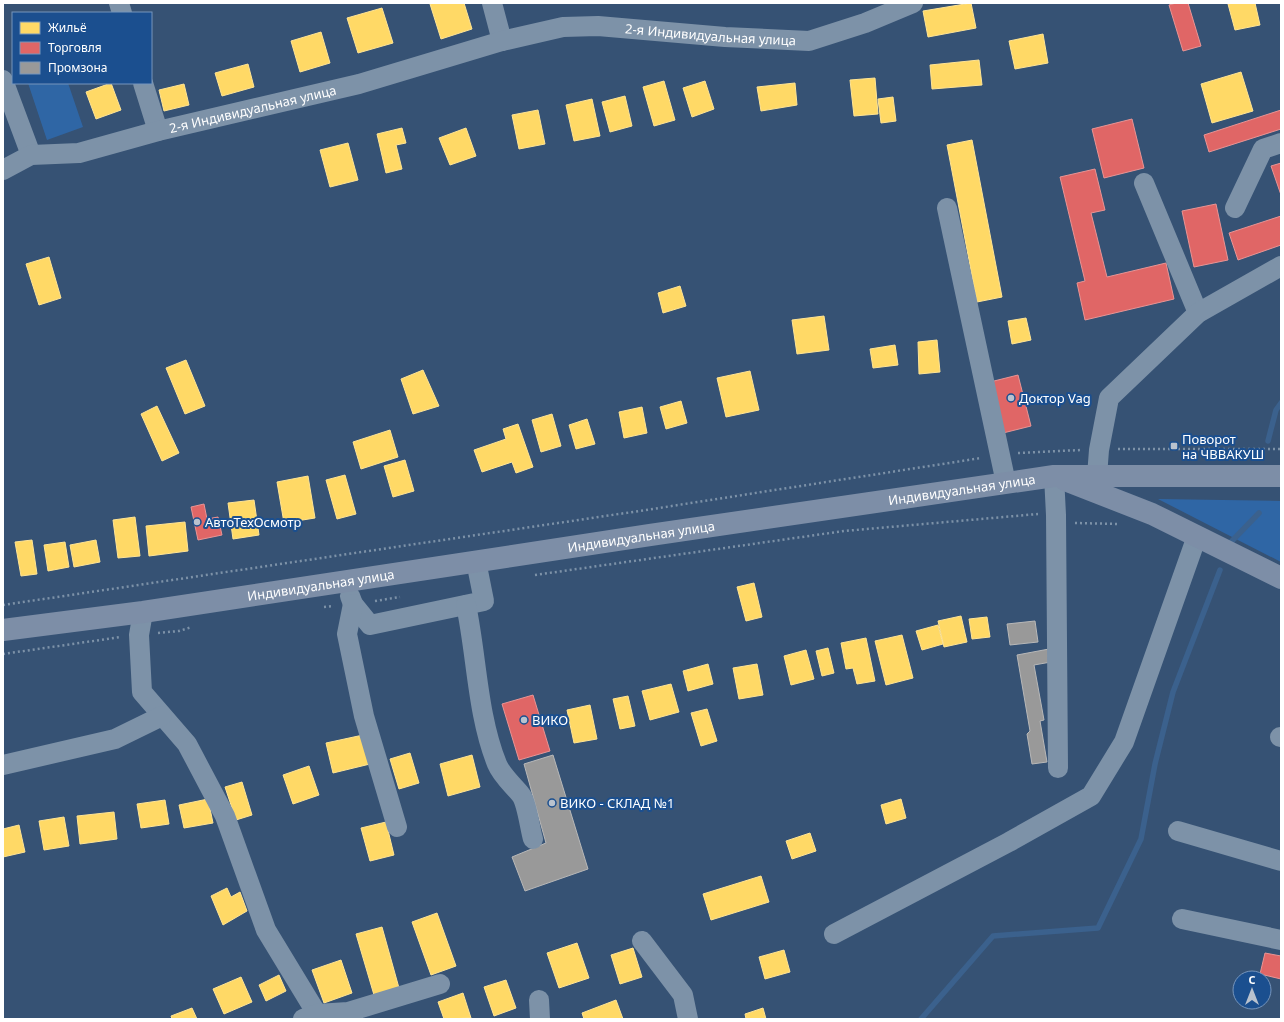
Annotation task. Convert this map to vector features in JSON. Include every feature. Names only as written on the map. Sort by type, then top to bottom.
[{"type":"main road","name":"Индивидуальная улица","points":[[3,630],[143,612],[476,561],[1054,476],[1281,476]]},
{"type":"main road","points":[[1054,476],[1152,514],[1281,578]]},
{"type":"street","points":[[492,3],[502,41]]},
{"type":"street","name":"2-я Индивидуальная улица","points":[[3,170],[8,166],[31,156],[79,153],[158,131],[359,84],[502,41],[563,28],[598,26],[725,37],[809,40],[865,22],[914,3]]},
{"type":"street","points":[[3,80],[31,156]]},
{"type":"street","points":[[143,84],[158,131]]},
{"type":"street","points":[[1235,208],[1263,149],[1281,143]]},
{"type":"street","points":[[1144,183],[1198,313]]},
{"type":"street","points":[[947,208],[1006,483]]},
{"type":"street","points":[[1097,476],[1099,450],[1109,398],[1198,313],[1281,266]]},
{"type":"street","points":[[1054,476],[1056,515],[1058,768]]},
{"type":"street","points":[[834,934],[1091,796],[1124,742],[1197,536]]},
{"type":"street","points":[[346,581],[353,604],[370,625],[484,601],[476,561]]},
{"type":"street","points":[[353,604],[347,634],[364,716],[397,827]]},
{"type":"street","points":[[466,605],[472,635],[479,692],[492,750],[497,765],[508,781],[522,796],[533,839]]},
{"type":"street","points":[[143,612],[139,635],[142,692],[187,744],[222,810],[266,930],[310,1016],[350,1016],[440,984]]},
{"type":"street","points":[[3,765],[114,739],[162,716]]},
{"type":"street","points":[[1178,831],[1281,861]]},
{"type":"street","points":[[1182,919],[1281,940]]},
{"type":"street","points":[[642,941],[683,995],[688,1019]]},
{"type":"path","points":[[3,605],[638,511],[1017,452],[1157,448],[1281,449]]},
{"type":"path","points":[[528,576],[844,530],[1046,513],[1056,515],[1072,522],[1124,525]]},
{"type":"path","points":[[3,654],[139,635]]},
{"type":"shaded area","points":[[28,84],[68,84],[83,127],[47,140]]},
{"type":"shaded area","points":[[1158,499],[1281,501],[1281,562]]},
{"type":"building: Жильё","points":[[464,3],[472,29],[441,39],[430,4]]},
{"type":"building: Жильё","points":[[971,3],[976,28],[928,37],[923,11]]},
{"type":"building: Жильё","points":[[1255,3],[1260,25],[1235,30],[1228,4]]},
{"type":"building: Жильё","points":[[382,8],[393,43],[358,53],[347,18]]},
{"type":"building: Жильё","points":[[321,32],[330,63],[300,72],[291,41]]},
{"type":"building: Жильё","points":[[1043,34],[1048,63],[1015,69],[1009,41]]},
{"type":"building: Жильё","points":[[979,60],[982,85],[932,89],[930,65]]},
{"type":"building: Жильё","points":[[248,64],[254,87],[222,96],[215,73]]},
{"type":"building: Жильё","points":[[1241,72],[1253,111],[1212,123],[1201,84]]},
{"type":"building: Жильё","points":[[875,78],[878,114],[854,116],[850,80]]},
{"type":"building: Жильё","points":[[664,81],[675,120],[654,126],[643,87]]},
{"type":"building: Жильё","points":[[705,81],[714,109],[692,117],[683,88]]},
{"type":"building: Жильё","points":[[795,83],[797,105],[761,111],[757,87]]},
{"type":"building: Жильё","points":[[111,84],[121,110],[96,119],[86,92]]},
{"type":"building: Жильё","points":[[184,84],[189,105],[164,111],[159,90]]},
{"type":"building: Жильё","points":[[625,96],[632,126],[610,132],[602,102]]},
{"type":"building: Жильё","points":[[893,97],[896,121],[881,123],[878,99]]},
{"type":"building: Жильё","points":[[592,99],[600,136],[574,141],[566,105]]},
{"type":"building: Жильё","points":[[538,110],[545,144],[519,149],[512,115]]},
{"type":"building: Жильё","points":[[402,128],[406,143],[396,145],[402,169],[386,173],[377,134]]},
{"type":"building: Жильё","points":[[466,128],[476,156],[450,165],[439,138]]},
{"type":"building: Жильё","points":[[972,140],[1002,297],[977,302],[947,145]]},
{"type":"building: Жильё","points":[[348,143],[358,180],[330,187],[320,150]]},
{"type":"building: Жильё","points":[[49,257],[61,298],[39,305],[26,264]]},
{"type":"building: Жильё","points":[[680,286],[686,306],[663,313],[658,293]]},
{"type":"building: Жильё","points":[[824,316],[829,350],[797,354],[792,320]]},
{"type":"building: Жильё","points":[[1026,318],[1031,340],[1012,344],[1008,321]]},
{"type":"building: Жильё","points":[[937,340],[940,372],[919,374],[918,342]]},
{"type":"building: Жильё","points":[[895,345],[898,365],[873,368],[870,349]]},
{"type":"building: Жильё","points":[[186,360],[205,406],[185,414],[166,368]]},
{"type":"building: Жильё","points":[[423,370],[439,406],[413,414],[401,379]]},
{"type":"building: Жильё","points":[[750,371],[759,410],[726,417],[717,378]]},
{"type":"building: Жильё","points":[[681,401],[687,423],[666,429],[660,407]]},
{"type":"building: Жильё","points":[[157,406],[179,453],[162,461],[141,414]]},
{"type":"building: Жильё","points":[[642,407],[647,433],[624,438],[619,412]]},
{"type":"building: Жильё","points":[[552,414],[561,446],[541,452],[532,420]]},
{"type":"building: Жильё","points":[[587,419],[595,444],[576,449],[569,425]]},
{"type":"building: Жильё","points":[[518,424],[533,467],[516,473],[512,462],[482,472],[474,450],[506,439],[503,429]]},
{"type":"building: Жильё","points":[[390,430],[398,457],[361,469],[353,442]]},
{"type":"building: Жильё","points":[[405,460],[414,491],[393,497],[384,466]]},
{"type":"building: Жильё","points":[[345,475],[356,514],[337,519],[326,480]]},
{"type":"building: Жильё","points":[[308,476],[315,518],[284,523],[277,482]]},
{"type":"building: Жильё","points":[[254,500],[259,535],[233,539],[228,503]]},
{"type":"building: Жильё","points":[[135,517],[140,556],[118,558],[113,520]]},
{"type":"building: Жильё","points":[[185,522],[188,551],[149,556],[146,526]]},
{"type":"building: Жильё","points":[[32,540],[37,574],[21,576],[15,542]]},
{"type":"building: Жильё","points":[[96,540],[100,562],[74,567],[70,545]]},
{"type":"building: Жильё","points":[[65,542],[69,567],[48,571],[44,545]]},
{"type":"building: Жильё","points":[[754,583],[762,617],[746,621],[737,587]]},
{"type":"building: Жильё","points":[[961,616],[967,642],[944,647],[938,621]]},
{"type":"building: Жильё","points":[[987,617],[990,637],[972,639],[969,619]]},
{"type":"building: Жильё","points":[[938,625],[943,644],[922,650],[916,631]]},
{"type":"building: Жильё","points":[[902,635],[913,678],[886,685],[875,641]]},
{"type":"building: Жильё","points":[[866,638],[875,681],[857,684],[853,668],[846,669],[841,643]]},
{"type":"building: Жильё","points":[[828,648],[834,673],[822,676],[816,651]]},
{"type":"building: Жильё","points":[[806,650],[814,679],[791,685],[784,656]]},
{"type":"building: Жильё","points":[[708,664],[713,684],[688,691],[683,671]]},
{"type":"building: Жильё","points":[[757,664],[763,695],[739,699],[733,668]]},
{"type":"building: Жильё","points":[[671,684],[679,712],[650,720],[642,691]]},
{"type":"building: Жильё","points":[[628,696],[635,726],[620,729],[613,699]]},
{"type":"building: Жильё","points":[[590,705],[597,739],[574,743],[567,710]]},
{"type":"building: Жильё","points":[[707,709],[717,741],[701,746],[691,713]]},
{"type":"building: Жильё","points":[[363,735],[370,764],[333,773],[326,743]]},
{"type":"building: Жильё","points":[[410,753],[419,783],[399,789],[390,759]]},
{"type":"building: Жильё","points":[[472,755],[480,787],[448,796],[440,764]]},
{"type":"building: Жильё","points":[[309,766],[319,795],[293,804],[283,775]]},
{"type":"building: Жильё","points":[[242,782],[252,815],[236,820],[225,787]]},
{"type":"building: Жильё","points":[[208,799],[213,823],[184,828],[179,805]]},
{"type":"building: Жильё","points":[[901,799],[906,818],[886,824],[881,805]]},
{"type":"building: Жильё","points":[[165,800],[169,824],[141,828],[137,804]]},
{"type":"building: Жильё","points":[[114,812],[117,839],[80,844],[77,816]]},
{"type":"building: Жильё","points":[[64,817],[69,846],[44,850],[39,821]]},
{"type":"building: Жильё","points":[[386,822],[394,855],[370,861],[361,828]]},
{"type":"building: Жильё","points":[[19,825],[25,852],[3,857],[3,829]]},
{"type":"building: Жильё","points":[[810,833],[816,851],[792,859],[786,841]]},
{"type":"building: Жильё","points":[[761,876],[769,902],[711,920],[703,894]]},
{"type":"building: Жильё","points":[[227,888],[231,897],[240,892],[247,911],[223,925],[211,896]]},
{"type":"building: Жильё","points":[[437,913],[456,966],[431,975],[412,922]]},
{"type":"building: Жильё","points":[[382,927],[399,988],[374,995],[356,934]]},
{"type":"building: Жильё","points":[[577,943],[589,978],[559,988],[547,953]]},
{"type":"building: Жильё","points":[[633,948],[642,977],[620,984],[611,955]]},
{"type":"building: Жильё","points":[[784,950],[790,972],[765,979],[759,957]]},
{"type":"building: Жильё","points":[[341,960],[352,993],[324,1003],[312,970]]},
{"type":"building: Жильё","points":[[279,975],[286,991],[266,1001],[259,985]]},
{"type":"building: Жильё","points":[[241,977],[252,1002],[224,1014],[213,989]]},
{"type":"building: Жильё","points":[[506,980],[516,1008],[494,1016],[484,987]]},
{"type":"building: Жильё","points":[[463,993],[471,1018],[444,1019],[438,1002]]},
{"type":"building: Жильё","points":[[616,1000],[623,1019],[584,1019],[582,1013]]},
{"type":"building: Жильё","points":[[192,1008],[197,1019],[172,1019],[171,1016]]},
{"type":"building: Жильё","points":[[763,1008],[766,1019],[746,1019],[745,1014]]},
{"type":"building: Торговля","points":[[1176,3],[1188,3],[1201,46],[1183,51],[1169,5]]},
{"type":"building: Торговля","points":[[1281,110],[1281,129],[1209,152],[1204,135]]},
{"type":"building: Торговля","points":[[1132,119],[1144,168],[1104,178],[1092,129]]},
{"type":"building: Торговля","points":[[1281,163],[1281,195],[1271,166]]},
{"type":"building: Торговля","points":[[1095,169],[1105,210],[1091,213],[1107,277],[1166,263],[1174,299],[1085,320],[1077,283],[1085,281],[1060,177]]},
{"type":"building: Торговля","points":[[1216,204],[1228,260],[1194,267],[1182,211]]},
{"type":"building: Торговля","points":[[1281,216],[1281,245],[1238,260],[1229,233]]},
{"type":"building: Торговля","points":[[1018,375],[1031,426],[1003,433],[990,382]]},
{"type":"building: Торговля","points":[[204,504],[207,519],[218,517],[222,535],[198,540],[191,507]]},
{"type":"building: Торговля","name":"ВИКО","points":[[533,695],[550,751],[519,760],[502,704]]},
{"type":"building: Торговля","points":[[1265,953],[1281,956],[1281,979],[1272,977],[1272,970],[1261,970]]},
{"type":"building: Промзона","points":[[1035,621],[1038,642],[1010,645],[1007,624]]},
{"type":"building: Промзона","points":[[1049,649],[1051,662],[1034,665],[1044,720],[1040,721],[1047,762],[1032,764],[1027,734],[1030,731],[1017,655]]},
{"type":"building: Промзона","name":"ВИКО - СКЛАД №1","points":[[553,755],[588,869],[525,891],[512,857],[546,843],[524,764]]},
{"type":"waterway","points":[[1268,441],[1276,410],[1281,403]]},
{"type":"waterway","points":[[1231,542],[1259,513]]},
{"type":"waterway","points":[[921,1019],[993,936],[1098,928],[1141,839],[1155,764],[1173,692],[1220,570]]},
{"type":"place","name":"Доктор Vag","points":[[1011,398]]},
{"type":"place","name":"Поворот на ЧВВАКУШ","points":[[1174,446]]},
{"type":"place","name":"АвтоТехОсмотр","points":[[197,522]]},
{"type":"place","name":"ВИКО","points":[[524,720]]},
{"type":"place","name":"ВИКО - СКЛАД №1","points":[[552,803]]}]
